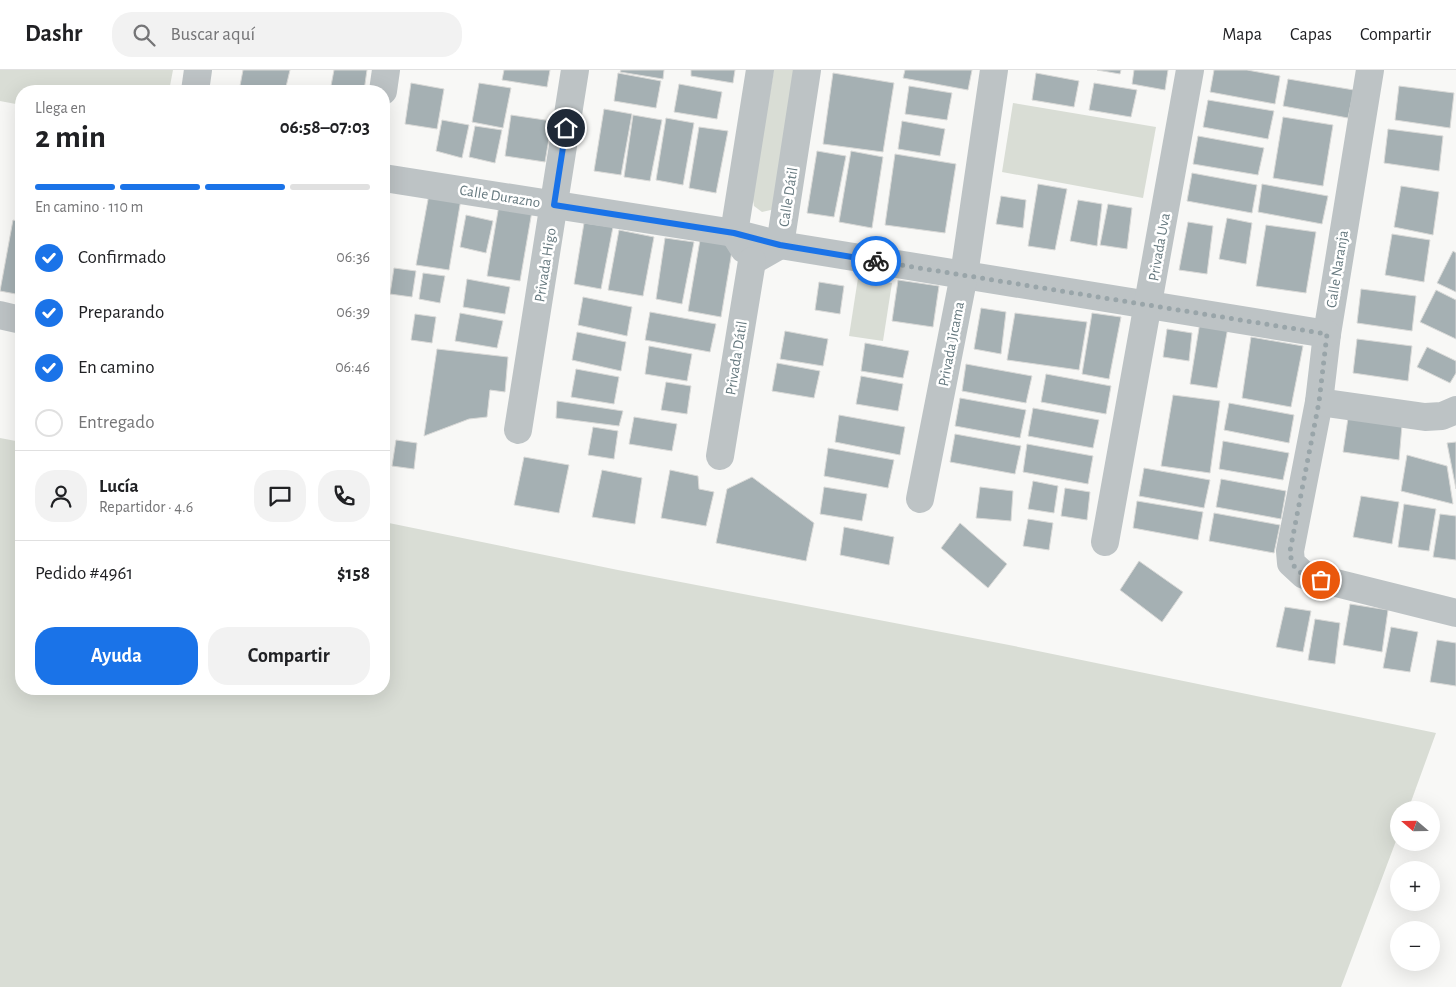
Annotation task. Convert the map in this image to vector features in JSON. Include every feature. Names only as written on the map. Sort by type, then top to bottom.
[{"type":"street","points":[[196,85],[198,70]]},
{"type":"street","points":[[383,85],[386,70]]},
{"type":"street","name":"Privada Higo","points":[[518,430],[576,70]]},
{"type":"street","points":[[752,261],[734,233],[760,70]]},
{"type":"street","name":"Calle Dátil","points":[[752,261],[780,245],[807,70]]},
{"type":"street","name":"Privada Jicama","points":[[920,499],[964,275],[994,70]]},
{"type":"street","name":"Privada Uva","points":[[1105,542],[1190,70]]},
{"type":"street","name":"Calle Naranja","points":[[1370,70],[1327,334],[1319,402],[1290,551],[1291,563],[1304,575],[1456,613]]},
{"type":"street","name":"Calle Durazno","points":[[390,179],[734,233],[780,245],[1327,334]]},
{"type":"street","name":"Privada Dátil","points":[[720,456],[752,261]]},
{"type":"street","points":[[0,315],[15,319]]},
{"type":"street","points":[[1319,402],[1425,417],[1442,416],[1456,410]]},
{"type":"shaded area","points":[[0,70],[173,70],[170,85],[15,85],[15,104],[0,101]]},
{"type":"shaded area","points":[[774,70],[804,70],[775,209],[762,212],[754,206],[752,194]]},
{"type":"shaded area","points":[[1013,103],[1156,127],[1143,198],[1002,172]]},
{"type":"shaded area","points":[[858,278],[892,283],[883,341],[849,336]]},
{"type":"shaded area","points":[[0,438],[15,441],[15,695],[390,695],[390,523],[618,570],[1009,645],[1436,733],[1411,801],[1390,801],[1390,851],[1392,851],[1341,987],[0,987]]},
{"type":"building","points":[[243,70],[290,70],[286,85],[240,85]]},
{"type":"building","points":[[334,70],[367,70],[365,85],[331,85]]},
{"type":"building","points":[[504,70],[550,70],[547,87],[502,80]]},
{"type":"building","points":[[621,70],[664,70],[663,79],[620,72]]},
{"type":"building","points":[[691,70],[735,70],[733,83],[691,76]]},
{"type":"building","points":[[905,70],[972,70],[968,90],[903,78]]},
{"type":"building","points":[[1097,70],[1121,70],[1120,74]]},
{"type":"building","points":[[1134,70],[1168,70],[1165,90],[1132,84]]},
{"type":"building","points":[[1214,70],[1247,70],[1280,76],[1275,104],[1210,92]]},
{"type":"building","points":[[618,73],[661,81],[656,108],[614,101]]},
{"type":"building","points":[[833,73],[894,83],[883,152],[823,144]]},
{"type":"building","points":[[1036,73],[1079,81],[1074,107],[1032,100]]},
{"type":"building","points":[[1288,79],[1354,90],[1348,118],[1283,106]]},
{"type":"building","points":[[411,83],[444,89],[437,129],[405,124]]},
{"type":"building","points":[[479,83],[511,88],[503,128],[472,122]]},
{"type":"building","points":[[1094,83],[1137,90],[1131,117],[1089,110]]},
{"type":"building","points":[[679,84],[722,92],[717,119],[674,112]]},
{"type":"building","points":[[909,86],[952,93],[947,120],[905,114]]},
{"type":"building","points":[[1399,86],[1454,93],[1450,128],[1395,120]]},
{"type":"building","points":[[1208,100],[1274,111],[1268,139],[1203,127]]},
{"type":"building","points":[[604,109],[632,114],[621,175],[594,171]]},
{"type":"building","points":[[511,115],[552,121],[545,162],[505,156]]},
{"type":"building","points":[[633,115],[662,120],[650,181],[624,177]]},
{"type":"building","points":[[1283,117],[1333,125],[1323,186],[1273,178]]},
{"type":"building","points":[[666,118],[694,123],[683,185],[656,180]]},
{"type":"building","points":[[442,120],[469,125],[462,158],[436,151]]},
{"type":"building","points":[[902,121],[945,129],[940,156],[898,149]]},
{"type":"building","points":[[475,126],[502,130],[495,163],[469,157]]},
{"type":"building","points":[[699,127],[728,131],[716,193],[689,188]]},
{"type":"building","points":[[1388,129],[1443,136],[1439,171],[1384,163]]},
{"type":"building","points":[[1198,136],[1264,148],[1258,175],[1193,164]]},
{"type":"building","points":[[817,151],[846,156],[834,217],[807,213]]},
{"type":"building","points":[[851,151],[883,157],[872,228],[839,222]]},
{"type":"building","points":[[895,154],[956,164],[945,233],[885,225]]},
{"type":"building","points":[[1192,173],[1257,185],[1252,213],[1187,201]]},
{"type":"building","points":[[1038,184],[1067,189],[1055,250],[1028,246]]},
{"type":"building","points":[[1262,184],[1328,196],[1322,224],[1258,212]]},
{"type":"building","points":[[1401,186],[1439,192],[1433,235],[1394,227]]},
{"type":"building","points":[[429,194],[461,199],[449,270],[416,265]]},
{"type":"building","points":[[1001,196],[1026,200],[1023,228],[996,224]]},
{"type":"building","points":[[1078,200],[1102,204],[1097,246],[1070,241]]},
{"type":"building","points":[[1108,204],[1132,208],[1127,249],[1100,245]]},
{"type":"building","points":[[499,205],[532,211],[520,281],[487,276]]},
{"type":"building","points":[[466,215],[493,221],[486,253],[460,247]]},
{"type":"building","points":[[1227,218],[1252,223],[1246,264],[1219,259]]},
{"type":"building","points":[[13,220],[15,220],[15,294],[0,291]]},
{"type":"building","points":[[1188,222],[1213,226],[1207,274],[1179,270]]},
{"type":"building","points":[[584,223],[613,227],[601,289],[574,284]]},
{"type":"building","points":[[1266,225],[1316,232],[1306,293],[1256,286]]},
{"type":"building","points":[[619,230],[654,237],[643,296],[608,290]]},
{"type":"building","points":[[1392,234],[1430,240],[1424,282],[1385,275]]},
{"type":"building","points":[[665,238],[694,242],[682,304],[656,299]]},
{"type":"building","points":[[700,240],[733,245],[721,317],[688,311]]},
{"type":"building","points":[[1453,251],[1456,253],[1456,292],[1437,283]]},
{"type":"building","points":[[394,268],[416,271],[412,297],[390,294]]},
{"type":"building","points":[[423,273],[445,276],[440,303],[419,299]]},
{"type":"building","points":[[467,279],[510,287],[505,314],[463,307]]},
{"type":"building","points":[[898,280],[939,286],[933,327],[892,321]]},
{"type":"building","points":[[819,282],[844,286],[840,314],[815,310]]},
{"type":"building","points":[[1361,289],[1416,296],[1412,331],[1357,323]]},
{"type":"building","points":[[1436,290],[1456,300],[1456,339],[1420,322]]},
{"type":"building","points":[[583,297],[632,307],[627,336],[578,325]]},
{"type":"building","points":[[981,308],[1006,312],[1001,354],[974,349]]},
{"type":"building","points":[[650,312],[716,324],[710,352],[645,340]]},
{"type":"building","points":[[460,313],[503,321],[497,348],[455,341]]},
{"type":"building","points":[[1015,313],[1087,322],[1079,370],[1007,360]]},
{"type":"building","points":[[1092,313],[1121,317],[1109,379],[1082,374]]},
{"type":"building","points":[[415,314],[436,317],[432,343],[411,340]]},
{"type":"building","points":[[1200,322],[1228,327],[1217,388],[1190,384]]},
{"type":"building","points":[[1167,329],[1192,333],[1189,361],[1163,357]]},
{"type":"building","points":[[785,331],[828,339],[823,366],[780,359]]},
{"type":"building","points":[[577,332],[626,342],[621,371],[572,360]]},
{"type":"building","points":[[1251,337],[1303,346],[1291,407],[1242,398]]},
{"type":"building","points":[[1357,339],[1412,346],[1408,381],[1353,373]]},
{"type":"building","points":[[865,343],[909,351],[903,378],[861,371]]},
{"type":"building","points":[[649,346],[692,354],[687,381],[645,374]]},
{"type":"building","points":[[1427,347],[1456,361],[1456,373],[1450,383],[1417,367]]},
{"type":"building","points":[[437,349],[508,357],[505,392],[490,390],[487,417],[469,419],[424,436]]},
{"type":"building","points":[[777,363],[820,371],[814,398],[772,391]]},
{"type":"building","points":[[966,364],[1032,376],[1026,403],[962,391]]},
{"type":"building","points":[[576,369],[619,377],[614,404],[571,397]]},
{"type":"building","points":[[1046,374],[1111,386],[1106,414],[1041,402]]},
{"type":"building","points":[[861,376],[903,384],[898,411],[856,404]]},
{"type":"building","points":[[666,382],[691,386],[687,414],[661,410]]},
{"type":"building","points":[[1173,395],[1220,401],[1210,473],[1161,466]]},
{"type":"building","points":[[960,398],[1026,410],[1020,438],[955,426]]},
{"type":"building","points":[[557,401],[623,411],[619,426],[556,418]]},
{"type":"building","points":[[1229,403],[1294,415],[1289,443],[1224,430]]},
{"type":"building","points":[[1033,408],[1099,420],[1093,448],[1028,436]]},
{"type":"building","points":[[839,415],[905,427],[900,455],[835,442]]},
{"type":"building","points":[[634,417],[677,424],[672,451],[629,444]]},
{"type":"building","points":[[1348,418],[1402,425],[1399,460],[1343,452]]},
{"type":"building","points":[[593,427],[618,431],[614,459],[588,455]]},
{"type":"building","points":[[955,434],[1021,446],[1015,474],[950,462]]},
{"type":"building","points":[[396,440],[417,443],[414,469],[392,466]]},
{"type":"building","points":[[1223,441],[1289,453],[1283,480],[1219,469]]},
{"type":"building","points":[[1456,442],[1456,489],[1447,443]]},
{"type":"building","points":[[1027,444],[1093,456],[1088,484],[1023,472]]},
{"type":"building","points":[[828,448],[894,460],[888,488],[824,476]]},
{"type":"building","points":[[1407,455],[1447,466],[1453,504],[1401,491]]},
{"type":"building","points":[[524,457],[569,465],[559,513],[514,505]]},
{"type":"building","points":[[1144,468],[1210,480],[1204,508],[1139,496]]},
{"type":"building","points":[[602,470],[642,478],[635,524],[592,517]]},
{"type":"building","points":[[670,470],[698,476],[699,489],[714,492],[706,526],[661,518]]},
{"type":"building","points":[[752,477],[814,523],[806,561],[716,543],[727,489]]},
{"type":"building","points":[[1221,479],[1286,491],[1281,519],[1216,507]]},
{"type":"building","points":[[1033,481],[1058,486],[1054,513],[1028,509]]},
{"type":"building","points":[[824,487],[867,494],[862,521],[820,514]]},
{"type":"building","points":[[980,487],[1013,491],[1011,521],[976,518]]},
{"type":"building","points":[[1065,488],[1090,492],[1087,520],[1061,516]]},
{"type":"building","points":[[1361,496],[1399,502],[1392,544],[1353,537]]},
{"type":"building","points":[[1137,501],[1203,512],[1198,540],[1133,528]]},
{"type":"building","points":[[1404,504],[1436,509],[1429,551],[1398,547]]},
{"type":"building","points":[[1214,513],[1280,525],[1274,553],[1209,541]]},
{"type":"building","points":[[1440,514],[1456,516],[1456,560],[1433,557]]},
{"type":"building","points":[[1028,519],[1053,523],[1049,550],[1023,546]]},
{"type":"building","points":[[960,523],[1007,564],[988,588],[941,548]]},
{"type":"building","points":[[844,527],[894,537],[889,565],[840,555]]},
{"type":"building","points":[[1139,561],[1183,592],[1162,622],[1120,590]]},
{"type":"building","points":[[1350,604],[1388,610],[1382,652],[1343,645]]},
{"type":"building","points":[[1285,607],[1311,611],[1303,652],[1276,647]]},
{"type":"building","points":[[1315,619],[1340,623],[1335,664],[1308,660]]},
{"type":"building","points":[[1391,627],[1418,632],[1410,672],[1383,668]]},
{"type":"building","points":[[1437,640],[1456,643],[1456,686],[1430,682]]},
{"type":"way so far","points":[[876,261],[1327,334],[1319,402],[1290,551],[1291,563],[1297,569],[1304,575],[1321,580]]},
{"type":"route","points":[[566,128],[554,205],[734,233],[780,245],[876,261]]}]
